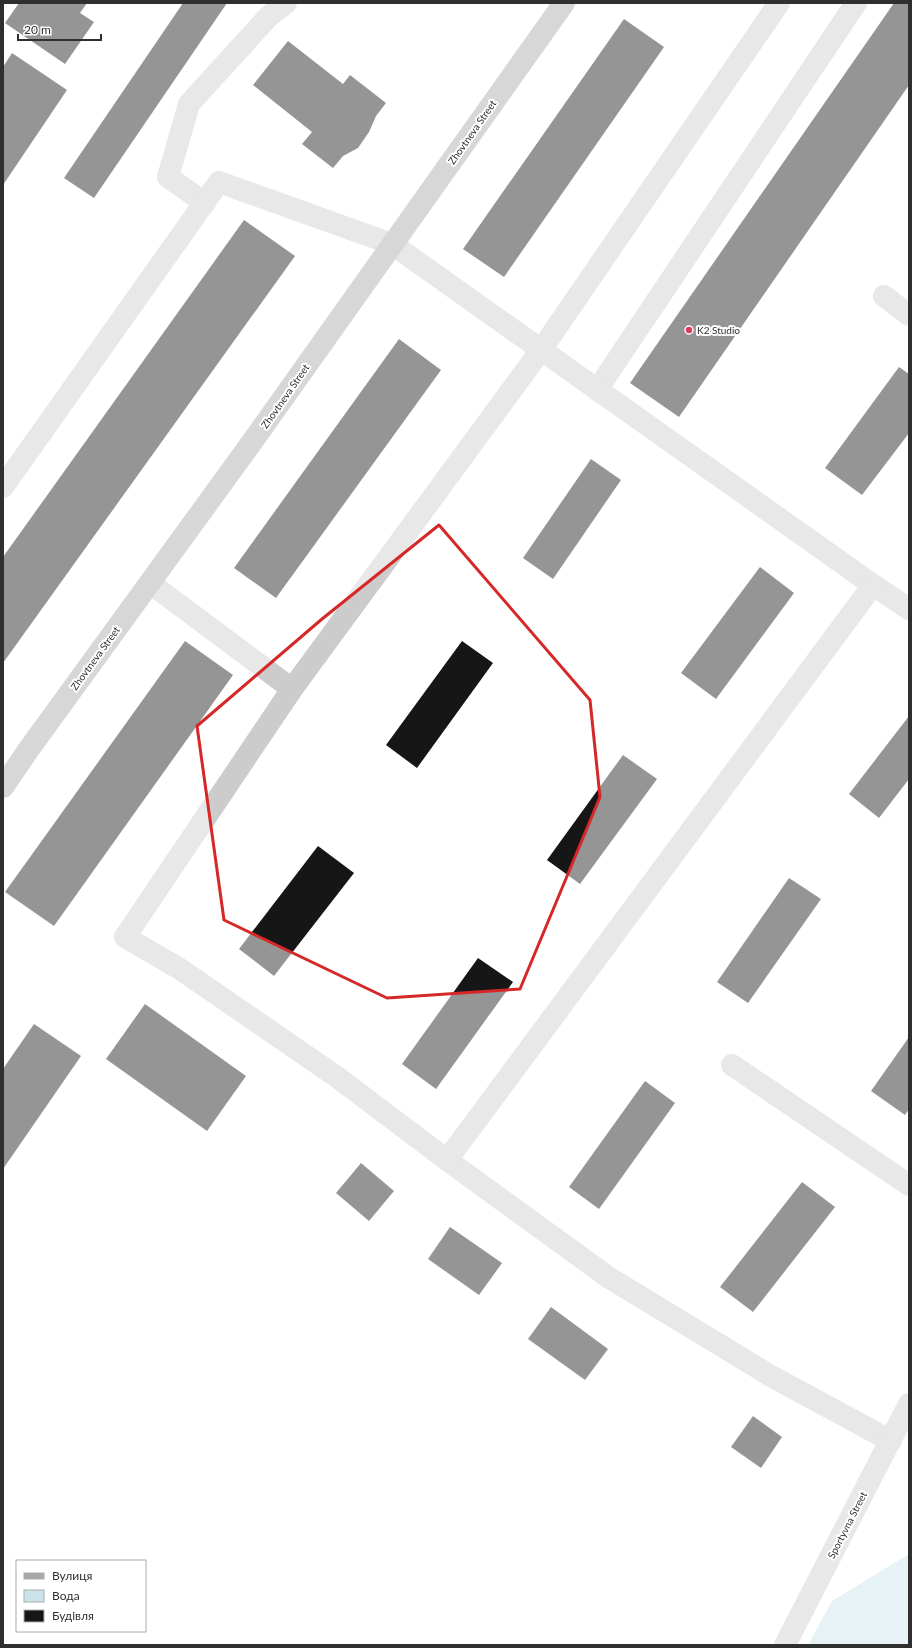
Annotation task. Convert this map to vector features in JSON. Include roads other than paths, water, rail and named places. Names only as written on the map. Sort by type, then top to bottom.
[{"type":"main road","name":"Zhovtneva Street","points":[[3,787],[564,3]]},
{"type":"street","points":[[205,203],[168,177],[189,104],[269,16],[286,3]]},
{"type":"street","points":[[779,3],[541,350],[292,689],[125,937],[180,969],[337,1077],[447,1160],[608,1277],[771,1376],[891,1441]]},
{"type":"street","points":[[597,390],[856,3]]},
{"type":"street","points":[[3,487],[219,182],[392,244],[873,586],[909,609]]},
{"type":"street","points":[[884,296],[909,315]]},
{"type":"street","points":[[150,583],[292,689]]},
{"type":"street","points":[[447,1160],[873,586]]},
{"type":"street","points":[[732,1065],[909,1186]]},
{"type":"street","name":"Sportyvna Street","points":[[785,1645],[909,1404]]},
{"type":"water","points":[[909,1554],[909,1645],[808,1645],[832,1601]]},
{"type":"place","name":"K2 Studio","points":[[689,330]]}]
